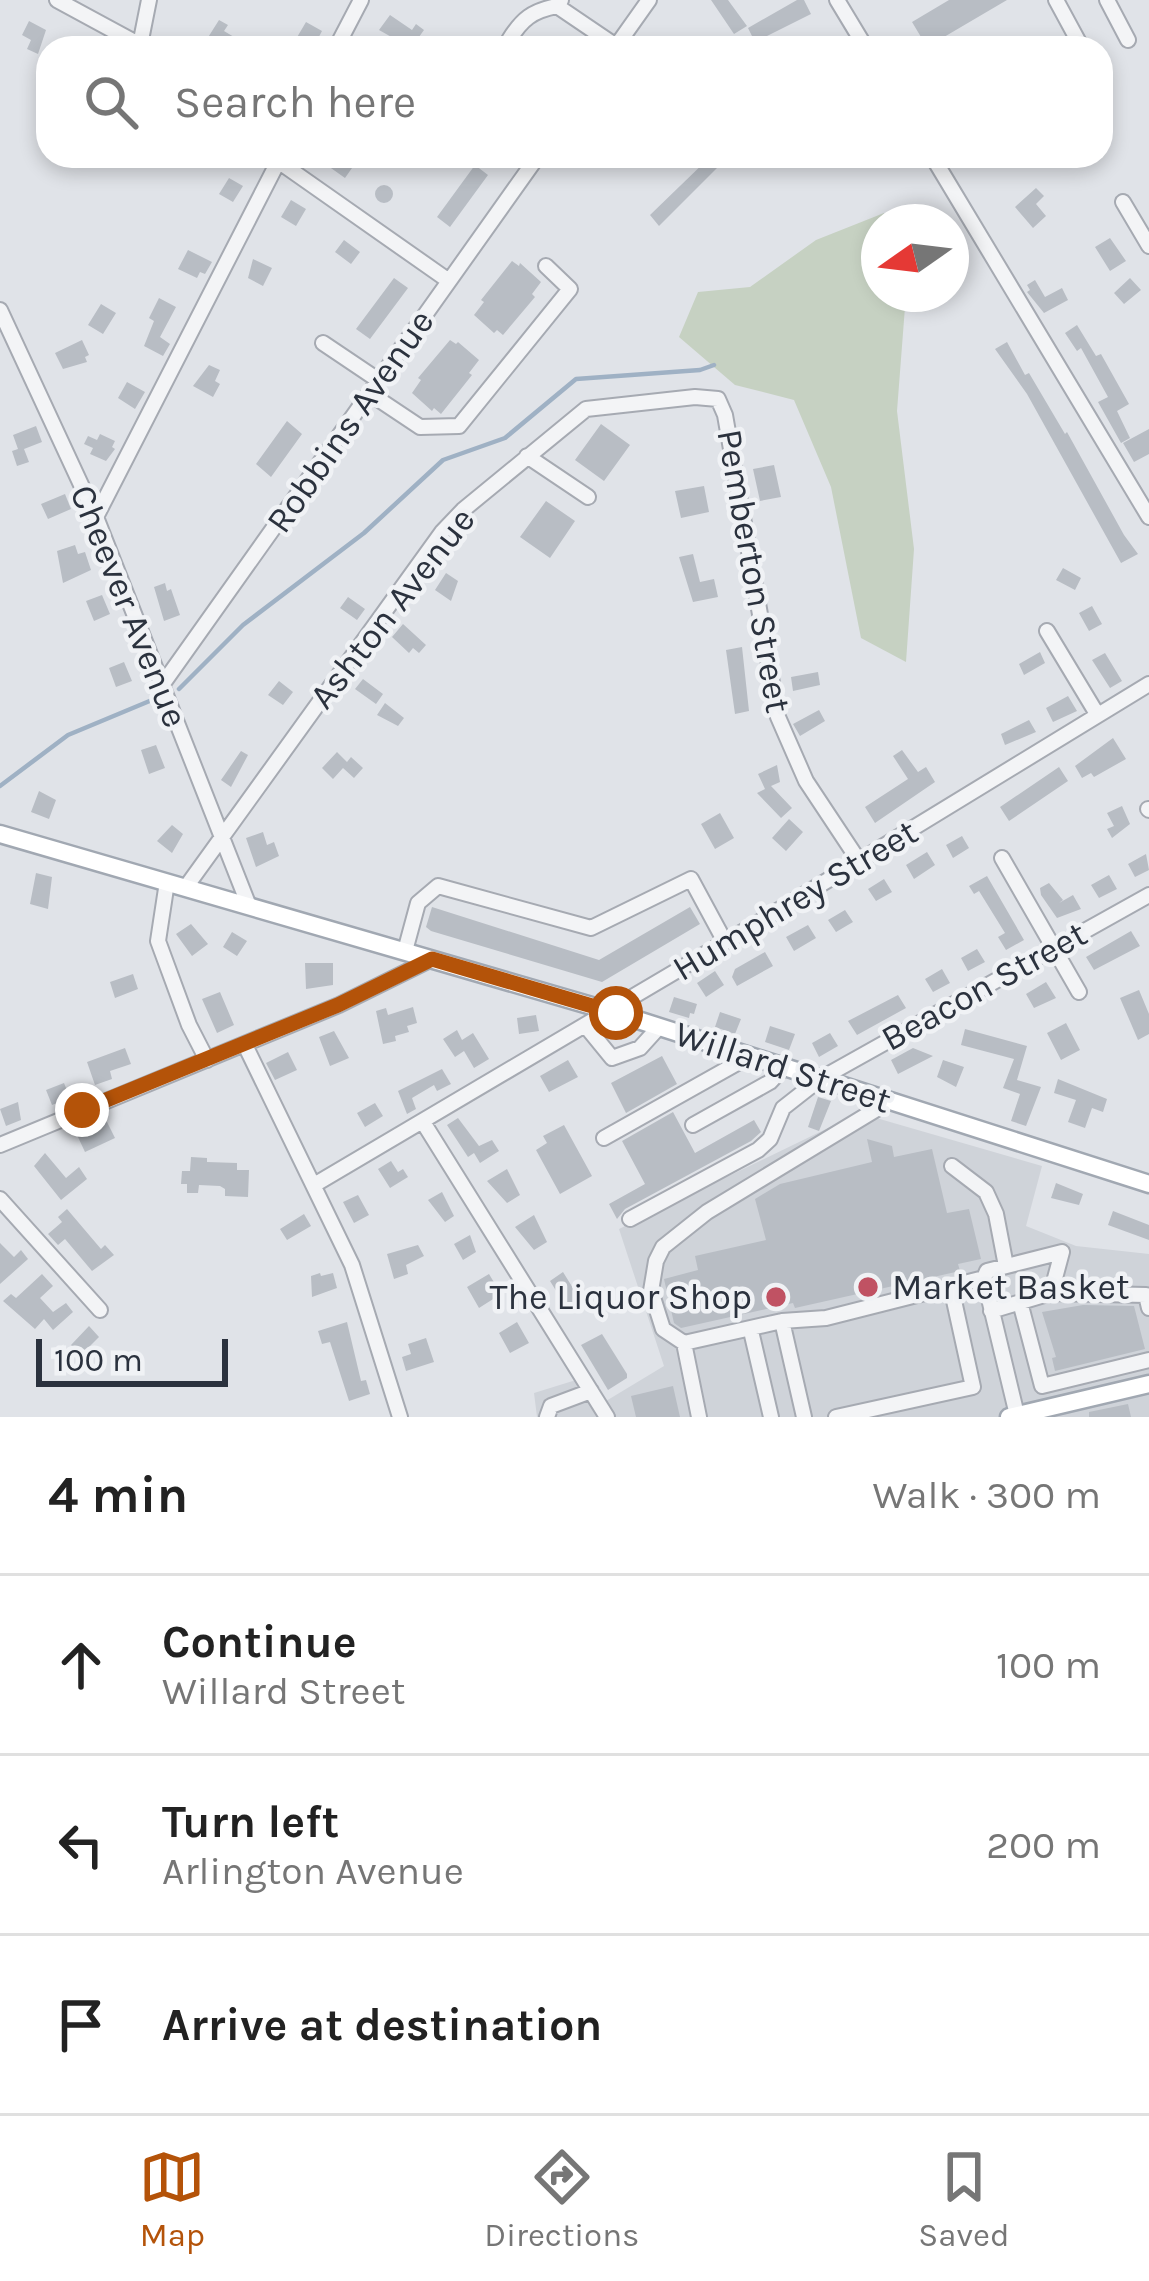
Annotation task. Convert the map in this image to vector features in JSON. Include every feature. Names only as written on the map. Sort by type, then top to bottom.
[{"type":"main road","name":"Willard Street","points":[[0,834],[607,1011],[1149,1184]]},
{"type":"main road","points":[[1013,1416],[1085,1408],[1149,1384]]},
{"type":"street","points":[[57,0],[124,36]]},
{"type":"street","points":[[144,36],[149,0]]},
{"type":"street","points":[[342,36],[361,0]]},
{"type":"street","points":[[624,36],[649,0]]},
{"type":"street","points":[[837,0],[859,36]]},
{"type":"street","points":[[1056,0],[1076,36]]},
{"type":"street","points":[[1107,0],[1128,40]]},
{"type":"street","points":[[512,36],[532,12],[559,3],[602,36]]},
{"type":"street","points":[[96,517],[274,168]]},
{"type":"street","points":[[292,168],[449,281]]},
{"type":"street","name":"Robbins Avenue","points":[[162,685],[529,168]]},
{"type":"street","points":[[939,168],[1149,517]]},
{"type":"street","points":[[1123,202],[1149,246]]},
{"type":"street","points":[[323,343],[420,428],[459,426],[570,289],[546,266]]},
{"type":"street","name":"Cheever Avenue","points":[[0,310],[96,517],[249,905]]},
{"type":"street","name":"Ashton Avenue","points":[[186,887],[442,532],[527,455],[586,410],[599,406],[695,397],[718,399],[722,405]]},
{"type":"street","name":"Pemberton Street","points":[[722,405],[778,717],[806,781],[860,861]]},
{"type":"street","points":[[527,455],[589,497]]},
{"type":"street","points":[[1047,631],[1097,714]]},
{"type":"street","name":"Humphrey Street","points":[[314,1185],[1149,684]]},
{"type":"street","points":[[1002,858],[1079,992]]},
{"type":"street","points":[[404,952],[418,902],[438,886],[591,928],[691,879],[725,942]]},
{"type":"street","points":[[167,882],[158,941],[207,1060]]},
{"type":"street","name":"Beacon Street","points":[[630,1219],[758,1150],[770,1138],[783,1108],[820,1078],[1149,895]]},
{"type":"street","points":[[0,1144],[395,981],[432,959]]},
{"type":"street","points":[[585,1024],[612,1058],[640,1048],[659,1027]]},
{"type":"street","points":[[245,1045],[352,1265],[400,1417]]},
{"type":"street","points":[[604,1138],[750,1056]]},
{"type":"street","points":[[693,1125],[770,1082],[784,1067]]},
{"type":"street","points":[[890,1101],[707,1212],[663,1247],[651,1291],[663,1329],[684,1343],[782,1321],[826,1318],[951,1287],[983,1278],[987,1271],[1062,1252],[1051,1293]]},
{"type":"street","points":[[423,1122],[608,1417]]},
{"type":"street","points":[[952,1166],[986,1192],[996,1214],[1006,1266]]},
{"type":"street","points":[[0,1198],[100,1310]]},
{"type":"street","points":[[983,1278],[1013,1416]]},
{"type":"street","points":[[836,1417],[974,1387],[951,1287]]},
{"type":"street","points":[[992,1311],[1051,1293],[1146,1295],[1149,1308]]},
{"type":"street","points":[[1020,1302],[1042,1386],[1149,1360]]},
{"type":"street","points":[[782,1321],[804,1417]]},
{"type":"street","points":[[751,1330],[772,1417]]},
{"type":"street","points":[[684,1343],[699,1417]]},
{"type":"street","points":[[547,1417],[550,1406],[591,1391]]},
{"type":"street","points":[[563,1400],[566,1417]]},
{"type":"shaded area","points":[[859,1113],[1042,1166],[1026,1226],[1076,1246],[1149,1254],[1149,1417],[537,1417],[534,1393],[576,1380],[606,1401],[664,1366],[619,1229]]},
{"type":"green space","points":[[861,222],[861,312],[905,312],[897,411],[914,549],[906,662],[861,638],[831,487],[794,400],[735,385],[679,337],[698,292],[750,287],[816,240]]},
{"type":"building","points":[[711,0],[728,0],[747,26],[734,34]]},
{"type":"building","points":[[797,0],[804,0],[811,14],[767,36],[752,36],[748,28]]},
{"type":"building","points":[[949,0],[1007,0],[946,36],[920,36],[912,22]]},
{"type":"building","points":[[390,15],[412,30],[416,24],[424,30],[420,36],[390,36],[379,30]]},
{"type":"building","points":[[219,20],[228,25],[224,31],[232,36],[209,36]]},
{"type":"building","points":[[29,21],[46,30],[44,36],[36,36],[36,53],[27,49],[31,40],[22,35]]},
{"type":"building","points":[[306,22],[322,31],[319,36],[298,36]]},
{"type":"building","points":[[331,168],[352,168],[345,178]]},
{"type":"building","points":[[473,168],[488,175],[450,227],[437,217]]},
{"type":"building","points":[[699,168],[717,168],[659,226],[650,215]]},
{"type":"building","points":[[229,178],[243,186],[233,202],[219,194]]},
{"type":"building","points":[[384,185],[393,194],[384,203],[375,194]]},
{"type":"building","points":[[1036,188],[1044,196],[1036,204],[1046,216],[1033,228],[1015,207]]},
{"type":"building","points":[[291,200],[306,209],[296,226],[281,217]]},
{"type":"building","points":[[1110,238],[1126,261],[1110,271],[1095,247]]},
{"type":"building","points":[[344,240],[360,252],[351,264],[335,252]]},
{"type":"building","points":[[188,250],[212,262],[197,278],[178,269]]},
{"type":"building","points":[[253,259],[272,268],[263,286],[248,278]]},
{"type":"building","points":[[512,261],[541,282],[532,294],[535,297],[503,335],[474,315]]},
{"type":"building","points":[[394,278],[408,288],[370,339],[356,329]]},
{"type":"building","points":[[1130,278],[1141,290],[1124,304],[1114,293]]},
{"type":"building","points":[[1035,280],[1045,297],[1062,288],[1068,300],[1044,313],[1027,292],[1027,285]]},
{"type":"building","points":[[159,298],[176,307],[160,337],[170,344],[163,356],[144,346]]},
{"type":"building","points":[[101,304],[116,313],[103,334],[88,325]]},
{"type":"building","points":[[1077,325],[1096,356],[1101,354],[1129,404],[1117,411],[1130,438],[1121,443],[1098,402],[1108,397],[1081,348],[1077,351],[1065,333]]},
{"type":"building","points":[[82,340],[87,362],[63,369],[55,353]]},
{"type":"building","points":[[450,340],[479,360],[441,414],[412,393],[418,378]]},
{"type":"building","points":[[1007,342],[1067,432],[1138,554],[1121,563],[1027,394],[995,349]]},
{"type":"building","points":[[209,365],[220,370],[213,397],[193,386]]},
{"type":"building","points":[[127,382],[145,392],[135,409],[118,398]]},
{"type":"building","points":[[287,421],[302,434],[271,477],[256,464]]},
{"type":"building","points":[[601,424],[630,445],[604,481],[575,460]]},
{"type":"building","points":[[36,426],[42,442],[24,449],[29,462],[17,466],[13,435]]},
{"type":"building","points":[[1149,429],[1149,454],[1134,462],[1123,443]]},
{"type":"building","points":[[100,434],[115,441],[106,461],[90,454],[93,448],[84,444],[88,436],[97,440]]},
{"type":"building","points":[[774,465],[781,497],[760,501],[753,469]]},
{"type":"building","points":[[704,486],[709,512],[681,518],[675,491]]},
{"type":"building","points":[[65,494],[71,509],[48,519],[41,504]]},
{"type":"building","points":[[546,501],[575,521],[550,558],[520,537]]},
{"type":"building","points":[[75,545],[78,554],[85,552],[91,570],[63,583],[57,551]]},
{"type":"building","points":[[693,554],[700,582],[714,579],[718,597],[693,602],[679,557]]},
{"type":"building","points":[[1063,568],[1081,578],[1075,590],[1056,580]]},
{"type":"building","points":[[446,573],[458,581],[451,601],[435,590]]},
{"type":"building","points":[[165,583],[180,615],[164,621],[154,587]]},
{"type":"building","points":[[102,595],[110,614],[94,621],[86,601]]},
{"type":"building","points":[[348,597],[365,609],[357,620],[340,608]]},
{"type":"building","points":[[1092,606],[1102,624],[1089,631],[1079,613]]},
{"type":"building","points":[[403,624],[426,645],[419,653],[413,648],[409,653],[392,637]]},
{"type":"building","points":[[742,647],[749,711],[735,714],[726,650]]},
{"type":"building","points":[[1040,652],[1045,663],[1024,675],[1019,664]]},
{"type":"building","points":[[1105,653],[1122,681],[1110,688],[1092,660]]},
{"type":"building","points":[[124,662],[132,681],[116,687],[109,668]]},
{"type":"building","points":[[818,672],[820,685],[793,691],[791,677]]},
{"type":"building","points":[[363,679],[383,694],[376,704],[355,689]]},
{"type":"building","points":[[279,681],[293,692],[283,705],[268,695]]},
{"type":"building","points":[[1068,696],[1077,711],[1053,722],[1046,708]]},
{"type":"building","points":[[385,703],[404,718],[398,726],[377,715]]},
{"type":"building","points":[[819,710],[825,721],[800,736],[793,724]]},
{"type":"building","points":[[1029,720],[1036,732],[1005,745],[1001,734]]},
{"type":"building","points":[[1113,738],[1126,759],[1094,777],[1091,773],[1082,778],[1075,766]]},
{"type":"building","points":[[156,745],[165,768],[149,774],[141,750]]},
{"type":"building","points":[[902,750],[918,772],[926,767],[935,782],[875,823],[865,807],[908,779],[893,756]]},
{"type":"building","points":[[241,751],[248,755],[231,787],[221,780]]},
{"type":"building","points":[[337,752],[363,768],[354,778],[343,768],[333,779],[322,768]]},
{"type":"building","points":[[777,765],[780,782],[771,786],[792,808],[781,818],[757,793],[765,789],[758,774]]},
{"type":"building","points":[[1059,767],[1068,781],[1009,821],[1000,807]]},
{"type":"building","points":[[39,791],[56,800],[49,819],[31,812]]},
{"type":"building","points":[[1122,806],[1130,824],[1112,838],[1107,829],[1114,826],[1107,813]]},
{"type":"building","points":[[720,813],[734,838],[715,849],[701,824]]},
{"type":"building","points":[[789,819],[803,832],[786,851],[772,838]]},
{"type":"building","points":[[172,825],[183,834],[172,853],[157,841]]},
{"type":"building","points":[[263,832],[267,845],[274,842],[279,856],[256,867],[246,838]]},
{"type":"building","points":[[962,836],[969,848],[953,858],[946,845]]},
{"type":"building","points":[[927,852],[935,865],[914,879],[906,865]]},
{"type":"building","points":[[1146,854],[1149,870],[1135,877],[1128,864]]},
{"type":"building","points":[[36,873],[52,877],[48,909],[30,904]]},
{"type":"building","points":[[1109,875],[1117,889],[1099,898],[1091,885]]},
{"type":"building","points":[[987,876],[1024,940],[1006,950],[998,937],[1005,933],[979,891],[974,894],[969,886]]},
{"type":"building","points":[[884,879],[892,892],[876,901],[868,889]]},
{"type":"building","points":[[1049,883],[1063,900],[1059,903],[1073,895],[1081,909],[1057,918],[1041,895],[1040,888]]},
{"type":"building","points":[[432,907],[599,960],[690,907],[700,924],[602,982],[431,931],[426,927]]},
{"type":"building","points":[[845,910],[853,922],[836,932],[828,920]]},
{"type":"building","points":[[191,924],[208,944],[192,956],[176,934]]},
{"type":"building","points":[[808,925],[816,938],[794,951],[786,937]]},
{"type":"building","points":[[1131,931],[1140,946],[1094,970],[1086,957]]},
{"type":"building","points":[[232,932],[247,941],[237,956],[223,947]]},
{"type":"building","points":[[977,949],[985,962],[968,971],[961,958]]},
{"type":"building","points":[[765,952],[773,966],[737,986],[732,977],[735,969]]},
{"type":"building","points":[[305,963],[333,963],[333,985],[306,989]]},
{"type":"building","points":[[942,969],[950,983],[933,992],[925,979]]},
{"type":"building","points":[[715,971],[724,985],[706,997],[697,983]]},
{"type":"building","points":[[133,974],[138,989],[115,998],[110,982]]},
{"type":"building","points":[[1046,982],[1056,998],[1034,1008],[1026,994]]},
{"type":"building","points":[[1139,990],[1149,1014],[1149,1034],[1138,1040],[1120,998]]},
{"type":"building","points":[[220,992],[234,1025],[217,1033],[202,999]]},
{"type":"building","points":[[898,995],[906,1008],[857,1035],[848,1021]]},
{"type":"building","points":[[674,997],[697,1004],[694,1014],[689,1018],[669,1012]]},
{"type":"building","points":[[413,1007],[417,1023],[407,1026],[409,1032],[395,1036],[396,1041],[383,1044],[376,1011],[386,1008],[388,1015]]},
{"type":"building","points":[[720,1012],[741,1019],[735,1034],[715,1027]]},
{"type":"building","points":[[536,1015],[539,1031],[519,1034],[517,1018]]},
{"type":"building","points":[[1066,1023],[1080,1050],[1061,1060],[1047,1033]]},
{"type":"building","points":[[770,1026],[795,1034],[789,1050],[765,1042]]},
{"type":"building","points":[[965,1029],[1027,1046],[1017,1080],[1041,1087],[1026,1126],[1011,1121],[1020,1094],[1003,1088],[1014,1059],[961,1045]]},
{"type":"building","points":[[457,1030],[462,1040],[473,1033],[489,1059],[474,1068],[464,1051],[455,1057],[443,1039]]},
{"type":"building","points":[[334,1031],[349,1058],[330,1066],[319,1037]]},
{"type":"building","points":[[830,1033],[838,1046],[819,1057],[812,1043]]},
{"type":"building","points":[[125,1048],[131,1064],[110,1071],[112,1079],[95,1085],[87,1062]]},
{"type":"building","points":[[913,1048],[933,1056],[898,1074],[891,1060]]},
{"type":"building","points":[[288,1052],[297,1070],[275,1080],[266,1063]]},
{"type":"building","points":[[662,1056],[677,1084],[626,1113],[611,1083]]},
{"type":"building","points":[[568,1060],[578,1077],[549,1092],[540,1076]]},
{"type":"building","points":[[943,1060],[964,1067],[956,1087],[937,1077]]},
{"type":"building","points":[[442,1069],[451,1084],[437,1091],[434,1085],[412,1098],[416,1109],[407,1114],[398,1091]]},
{"type":"building","points":[[1058,1079],[1107,1099],[1103,1112],[1092,1108],[1085,1128],[1068,1122],[1076,1100],[1054,1093]]},
{"type":"building","points":[[64,1083],[70,1098],[52,1105],[46,1090]]},
{"type":"building","points":[[818,1097],[831,1101],[819,1131],[808,1127]]},
{"type":"building","points":[[18,1102],[21,1120],[6,1126],[0,1109]]},
{"type":"building","points":[[375,1103],[383,1116],[365,1127],[357,1113]]},
{"type":"building","points":[[673,1112],[695,1153],[754,1120],[761,1132],[625,1209],[617,1219],[609,1204],[645,1184],[622,1141]]},
{"type":"building","points":[[458,1118],[479,1146],[492,1140],[499,1151],[480,1163],[474,1153],[468,1157],[447,1125]]},
{"type":"building","points":[[107,1122],[115,1138],[85,1152],[77,1135]]},
{"type":"building","points":[[564,1125],[592,1176],[560,1194],[536,1150],[547,1143],[543,1136]]},
{"type":"building","points":[[867,1139],[892,1146],[894,1157],[932,1149],[947,1213],[969,1209],[981,1259],[958,1264],[960,1271],[795,1308],[793,1303],[681,1328],[674,1323],[664,1279],[698,1270],[695,1256],[766,1240],[755,1199],[780,1184],[872,1162]]},
{"type":"building","points":[[45,1153],[66,1178],[79,1167],[87,1179],[61,1200],[34,1166]]},
{"type":"building","points":[[191,1157],[237,1163],[237,1170],[249,1170],[248,1197],[225,1196],[220,1186],[199,1185],[198,1193],[187,1193],[187,1184],[181,1184],[182,1171],[190,1171]]},
{"type":"building","points":[[391,1161],[408,1177],[390,1188],[378,1169]]},
{"type":"building","points":[[507,1169],[520,1195],[507,1203],[487,1181]]},
{"type":"building","points":[[1056,1183],[1083,1194],[1079,1205],[1051,1198]]},
{"type":"building","points":[[442,1192],[454,1216],[445,1222],[428,1200]]},
{"type":"building","points":[[358,1195],[369,1215],[354,1223],[343,1202]]},
{"type":"building","points":[[67,1209],[101,1249],[105,1245],[114,1255],[92,1271],[65,1239],[58,1245],[48,1234],[62,1222],[58,1217]]},
{"type":"building","points":[[1113,1211],[1149,1225],[1149,1240],[1108,1225]]},
{"type":"building","points":[[304,1214],[311,1226],[287,1240],[280,1229]]},
{"type":"building","points":[[534,1215],[547,1242],[534,1250],[515,1227]]},
{"type":"building","points":[[470,1235],[476,1252],[463,1260],[454,1244]]},
{"type":"building","points":[[0,1243],[14,1257],[21,1250],[28,1259],[0,1284]]},
{"type":"building","points":[[418,1245],[424,1256],[406,1265],[408,1274],[394,1279],[387,1254]]},
{"type":"building","points":[[563,1272],[581,1301],[568,1310],[550,1281]]},
{"type":"building","points":[[333,1273],[337,1288],[312,1297],[311,1276]]},
{"type":"building","points":[[42,1274],[53,1286],[40,1298],[53,1312],[66,1303],[73,1312],[53,1330],[44,1319],[35,1329],[3,1301],[11,1294],[16,1298]]},
{"type":"building","points":[[489,1274],[501,1294],[479,1308],[467,1287]]},
{"type":"building","points":[[1083,1305],[1134,1306],[1145,1349],[1055,1371],[1052,1358],[1056,1357],[1042,1312]]},
{"type":"building","points":[[347,1322],[361,1381],[366,1380],[370,1394],[349,1401],[330,1342],[322,1344],[318,1331]]},
{"type":"building","points":[[517,1322],[529,1343],[510,1353],[499,1333]]},
{"type":"building","points":[[89,1326],[99,1337],[81,1355],[71,1345]]},
{"type":"building","points":[[602,1334],[627,1374],[608,1390],[581,1345]]},
{"type":"building","points":[[426,1338],[434,1362],[406,1371],[402,1357],[411,1354],[408,1344]]},
{"type":"building","points":[[673,1386],[680,1417],[636,1417],[631,1396]]},
{"type":"building","points":[[1128,1404],[1131,1417],[1089,1417],[1089,1412]]},
{"type":"waterway","points":[[179,689],[243,625],[364,533],[443,460],[505,438],[576,379],[714,365]]},
{"type":"waterway","points":[[0,786],[68,735],[152,700]]},
{"type":"place","name":"Market Basket","points":[[868,1287]]},
{"type":"place","name":"The Liquor Shop","points":[[776,1297]]},
{"type":"route","points":[[82,1110],[395,981],[432,959],[616,1013]]}]
